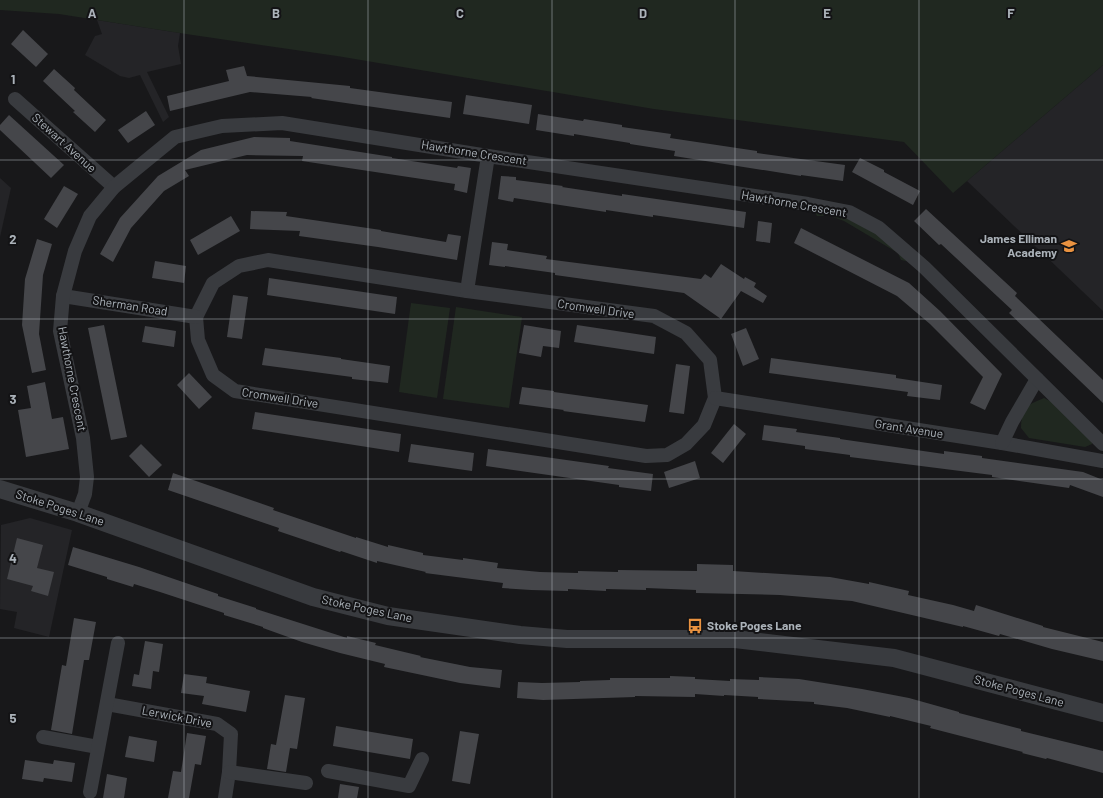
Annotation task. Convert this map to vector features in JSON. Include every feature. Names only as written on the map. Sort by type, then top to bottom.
[{"type":"street","name":"Stewart Avenue","points":[[15,99],[114,187]]},
{"type":"street","name":"Hawthorne Crescent","points":[[78,513],[85,494],[88,477],[83,438],[60,331],[63,296],[75,251],[90,216],[114,187],[175,137],[222,126],[282,123],[488,156],[808,204],[849,212],[879,228],[924,267],[1103,444]]},
{"type":"street","points":[[467,291],[488,156]]},
{"type":"street","name":"Cromwell Drive","points":[[268,260],[467,291],[654,316],[686,333],[710,360],[715,398],[704,425],[686,444],[667,454],[646,456],[235,391],[213,375],[198,340],[196,317],[214,283],[239,266],[268,260]]},
{"type":"street","name":"Sherman Road","points":[[63,296],[196,317]]},
{"type":"street","points":[[1002,443],[1012,422],[1037,379]]},
{"type":"street","name":"Grant Avenue","points":[[715,398],[1103,460]]},
{"type":"street","name":"Stoke Poges Lane","points":[[0,489],[78,513],[313,597],[388,616],[520,635],[567,639],[735,639],[894,658],[1103,713]]},
{"type":"street","points":[[90,792],[118,643]]},
{"type":"street","name":"Lerwick Drive","points":[[107,704],[217,724],[231,734],[229,772],[225,798]]},
{"type":"street","points":[[43,737],[98,747]]},
{"type":"street","points":[[328,771],[409,792],[422,759]]},
{"type":"street","points":[[229,772],[306,783]]},
{"type":"shaded area","points":[[0,0],[1103,0],[1103,65],[953,193],[904,142],[654,109],[337,56],[59,14],[0,10]]},
{"type":"shaded area","points":[[97,20],[180,33],[178,46],[181,64],[147,72],[169,117],[163,122],[140,75],[129,78],[120,76],[85,55],[95,36],[102,34]]},
{"type":"shaded area","name":"James Elliman Academy","points":[[1103,65],[1103,311],[967,181]]},
{"type":"shaded area","points":[[0,178],[11,188],[0,237]]},
{"type":"shaded area","points":[[815,212],[861,217],[911,262],[901,260],[898,253],[844,221],[825,214],[823,216],[817,216]]},
{"type":"shaded area","points":[[411,303],[450,308],[437,398],[399,392]]},
{"type":"shaded area","points":[[456,307],[522,317],[509,408],[443,399]]},
{"type":"shaded area","points":[[1044,398],[1056,404],[1092,438],[1092,444],[1085,447],[1029,438],[1021,428],[1022,416],[1029,405]]},
{"type":"shaded area","points":[[30,518],[72,530],[49,637],[14,628],[17,612],[0,609],[1,525]]},
{"type":"building","points":[[23,30],[48,54],[36,67],[11,44]]},
{"type":"building","points":[[244,66],[247,76],[350,86],[350,88],[452,102],[450,118],[311,98],[312,97],[250,92],[170,111],[167,96],[229,81],[226,70]]},
{"type":"building","points":[[54,69],[106,120],[95,132],[43,81]]},
{"type":"building","points":[[466,95],[532,105],[529,124],[463,114]]},
{"type":"building","points":[[146,111],[155,125],[128,143],[118,130]]},
{"type":"building","points":[[538,114],[622,125],[622,127],[671,134],[670,138],[757,151],[757,153],[845,165],[843,181],[674,156],[675,151],[574,134],[574,136],[536,130]]},
{"type":"building","points":[[9,115],[64,165],[51,178],[0,130],[0,125]]},
{"type":"building","points":[[254,137],[290,138],[290,141],[392,158],[457,168],[458,166],[471,168],[467,193],[454,190],[455,184],[302,161],[303,156],[247,155],[185,170],[189,176],[164,191],[131,228],[113,262],[100,254],[120,218],[158,176],[201,150]]},
{"type":"building","points":[[860,158],[920,191],[913,205],[852,172]]},
{"type":"building","points":[[501,176],[516,177],[516,180],[622,196],[622,194],[746,212],[744,228],[653,215],[653,217],[606,210],[606,212],[514,198],[513,202],[498,199]]},
{"type":"building","points":[[64,186],[78,194],[57,228],[44,219]]},
{"type":"building","points":[[926,209],[1017,293],[1015,296],[1103,380],[1103,403],[1009,313],[1012,310],[914,221]]},
{"type":"building","points":[[251,211],[287,212],[286,216],[381,230],[446,242],[448,234],[461,236],[457,260],[299,236],[300,231],[250,229]]},
{"type":"building","points":[[231,216],[240,231],[198,255],[190,240]]},
{"type":"building","points":[[758,221],[772,223],[770,243],[756,241]]},
{"type":"building","points":[[801,228],[909,283],[940,311],[1002,374],[985,410],[970,403],[983,377],[930,324],[897,296],[794,243]]},
{"type":"building","points":[[37,239],[52,244],[43,275],[39,334],[46,370],[32,373],[22,325],[25,279]]},
{"type":"building","points":[[492,242],[508,244],[507,250],[547,256],[546,259],[701,279],[705,274],[711,278],[721,264],[744,279],[745,277],[756,283],[754,287],[767,296],[763,303],[741,291],[721,319],[684,293],[555,275],[555,273],[489,265]]},
{"type":"building","points":[[155,261],[186,266],[184,283],[152,278]]},
{"type":"building","points":[[269,278],[397,297],[395,314],[267,295]]},
{"type":"building","points":[[233,295],[248,297],[242,339],[227,337]]},
{"type":"building","points":[[104,325],[127,437],[111,440],[88,328]]},
{"type":"building","points":[[524,325],[561,331],[559,348],[543,346],[541,357],[519,353]]},
{"type":"building","points":[[577,325],[656,337],[654,354],[574,342]]},
{"type":"building","points":[[145,326],[176,331],[174,347],[142,342]]},
{"type":"building","points":[[746,328],[759,359],[743,366],[731,334]]},
{"type":"building","points":[[265,348],[390,366],[388,383],[262,365]]},
{"type":"building","points":[[771,358],[896,375],[896,378],[942,385],[940,400],[907,396],[908,392],[769,373]]},
{"type":"building","points":[[676,364],[690,366],[684,414],[669,412]]},
{"type":"building","points":[[189,373],[212,397],[199,409],[177,385]]},
{"type":"building","points":[[45,382],[52,419],[63,417],[69,449],[26,457],[18,410],[31,408],[27,386]]},
{"type":"building","points":[[522,387],[648,405],[645,422],[519,404]]},
{"type":"building","points":[[255,412],[401,434],[399,452],[252,429]]},
{"type":"building","points":[[734,424],[746,434],[723,463],[711,453]]},
{"type":"building","points":[[764,425],[797,429],[796,432],[840,439],[944,454],[944,451],[982,456],[982,458],[1083,472],[1103,480],[1103,497],[1070,485],[1069,488],[992,477],[992,475],[850,457],[850,455],[805,449],[805,446],[762,440]]},
{"type":"building","points":[[141,444],[162,465],[149,477],[129,456]]},
{"type":"building","points":[[411,444],[474,453],[472,471],[408,462]]},
{"type":"building","points":[[488,449],[609,466],[608,468],[653,474],[651,491],[486,466]]},
{"type":"building","points":[[695,461],[700,478],[669,488],[664,472]]},
{"type":"building","points":[[173,473],[274,508],[273,510],[356,538],[388,547],[388,545],[423,553],[423,555],[463,560],[463,558],[498,563],[497,568],[540,572],[578,573],[578,571],[618,572],[618,570],[697,571],[697,564],[733,565],[733,571],[830,577],[869,584],[869,582],[909,591],[908,595],[974,611],[976,605],[1043,627],[1103,642],[1103,661],[1052,649],[1000,634],[999,636],[963,626],[852,601],[780,595],[696,593],[696,590],[646,588],[646,590],[606,589],[606,591],[568,589],[568,591],[531,590],[502,588],[503,583],[425,573],[426,572],[377,561],[377,563],[341,551],[340,552],[278,531],[279,528],[168,490]]},
{"type":"building","points":[[17,538],[43,545],[37,568],[54,572],[48,596],[31,591],[33,586],[7,579]]},
{"type":"building","points":[[73,547],[139,567],[218,594],[218,596],[256,609],[347,638],[347,636],[376,643],[375,645],[421,656],[420,657],[470,667],[502,670],[500,688],[460,683],[384,667],[385,664],[302,642],[263,627],[224,615],[224,613],[160,592],[134,584],[133,587],[107,579],[107,577],[68,565]]},
{"type":"building","points":[[74,618],[96,622],[89,660],[84,660],[72,734],[51,730],[62,665],[66,666]]},
{"type":"building","points":[[145,641],[163,644],[159,672],[153,671],[151,689],[132,686],[134,674],[139,675]]},
{"type":"building","points":[[184,674],[207,677],[206,683],[250,691],[246,712],[202,704],[204,696],[181,693]]},
{"type":"building","points":[[670,676],[730,681],[730,679],[759,680],[759,677],[799,679],[909,698],[1021,729],[1021,731],[1103,751],[1103,773],[930,728],[931,726],[890,716],[814,704],[814,702],[758,699],[758,697],[695,694],[695,697],[635,696],[543,700],[517,698],[518,682],[580,682],[610,680],[610,678],[670,678]]},
{"type":"building","points":[[285,695],[305,698],[297,749],[290,748],[286,772],[267,769],[271,744],[276,745]]},
{"type":"building","points":[[336,726],[413,739],[410,759],[333,746]]},
{"type":"building","points":[[460,731],[479,734],[470,784],[452,781]]},
{"type":"building","points":[[187,733],[206,736],[201,765],[195,764],[189,798],[168,798],[173,771],[181,772]]},
{"type":"building","points":[[129,736],[157,741],[154,762],[125,757]]},
{"type":"building","points":[[25,760],[53,764],[54,760],[75,763],[72,782],[44,778],[43,782],[22,779]]},
{"type":"building","points":[[107,774],[127,778],[124,798],[103,798]]},
{"type":"building","points":[[340,784],[359,787],[357,798],[338,798]]},
{"type":"place","name":"James Elliman Academy","points":[[1069,246]]},
{"type":"place","name":"Stoke Poges Lane","points":[[695,626]]}]
